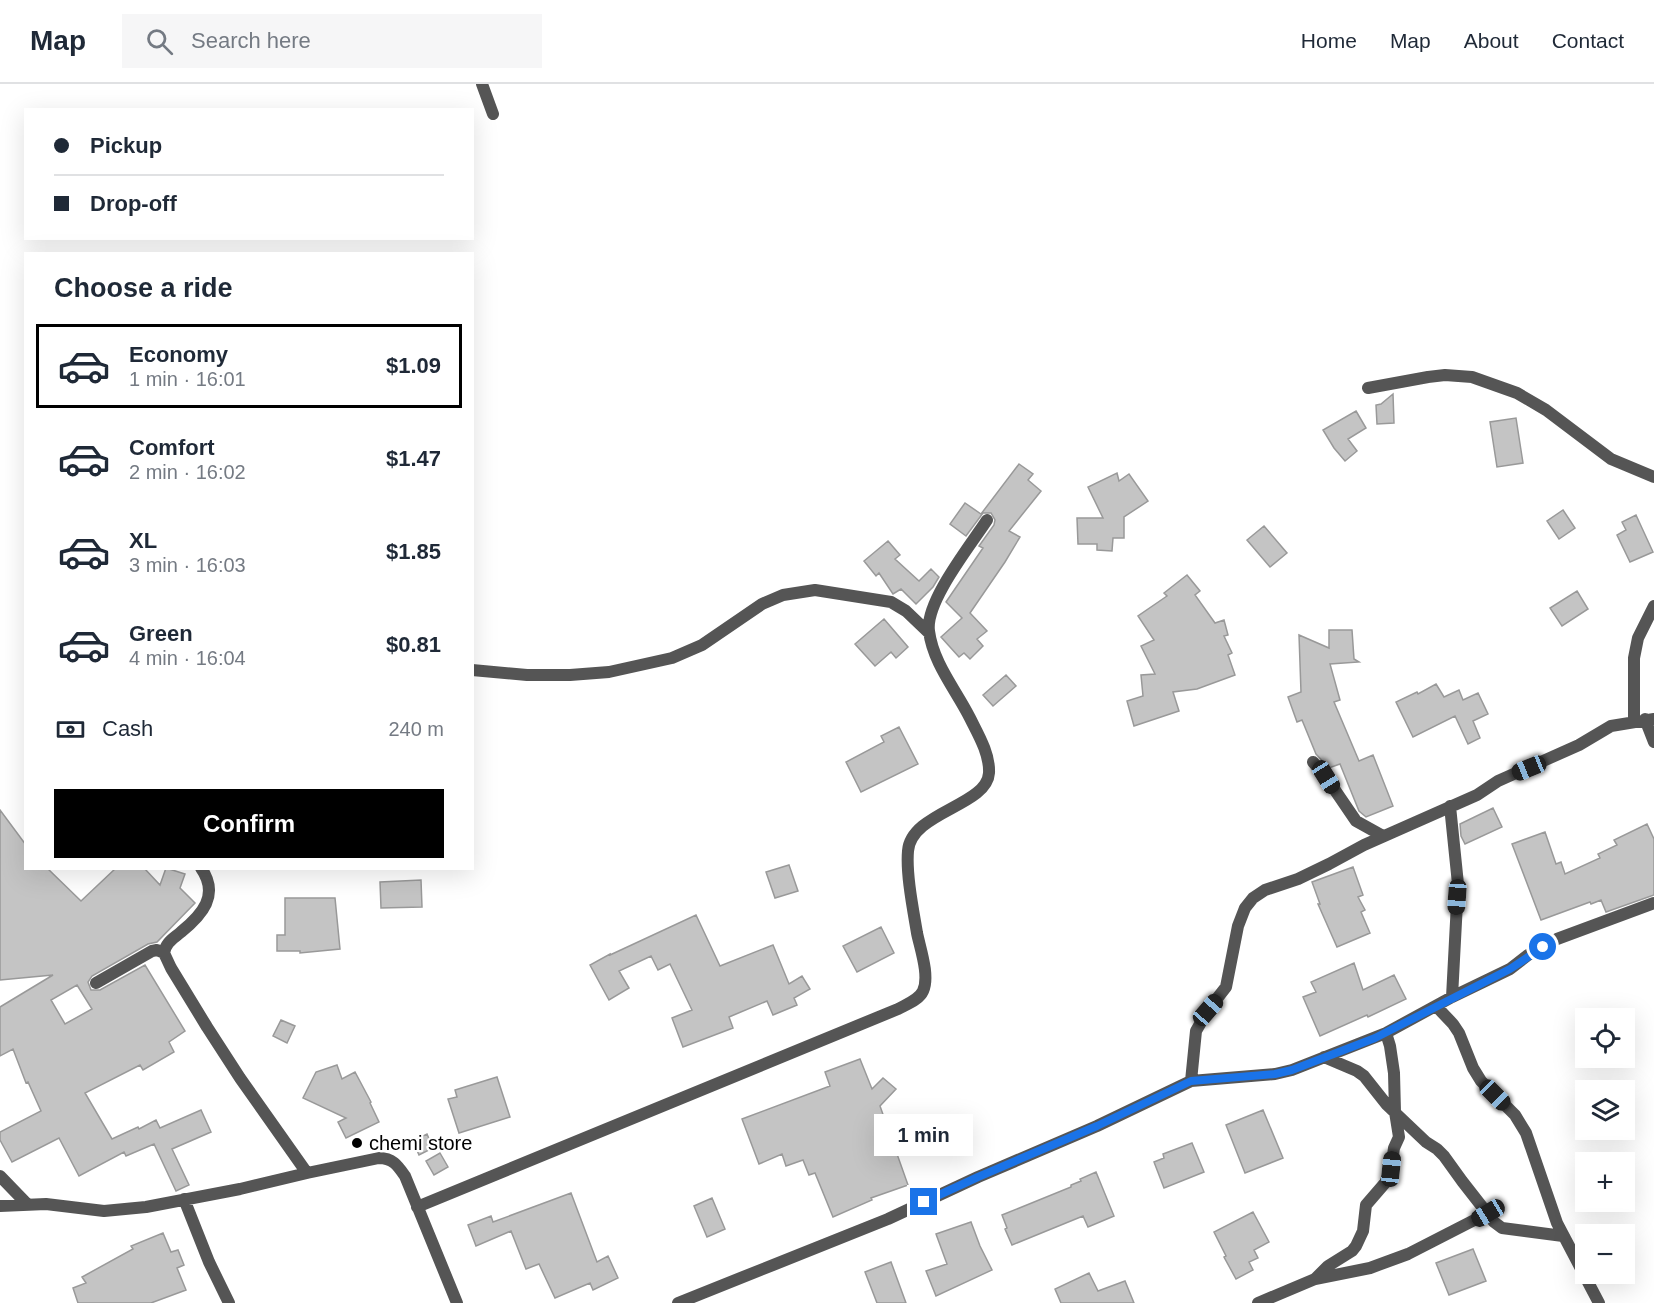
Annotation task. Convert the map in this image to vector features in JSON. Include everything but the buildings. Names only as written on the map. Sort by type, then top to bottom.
[{"type":"street","points":[[482,84],[493,114]]},
{"type":"street","points":[[1368,387],[1445,375],[1472,377],[1517,393],[1546,410],[1611,459],[1654,477]]},
{"type":"street","points":[[417,1207],[898,1009],[916,1000],[923,993],[925,973],[908,868],[909,842],[936,816],[982,790],[988,782],[989,773],[985,750],[934,651],[928,620],[944,584],[987,520]]},
{"type":"street","points":[[474,670],[527,675],[570,675],[609,672],[672,658],[702,645],[762,604],[783,595],[815,590],[891,602],[906,611],[929,633]]},
{"type":"street","points":[[1654,606],[1638,638],[1634,658],[1644,720],[1654,742]]},
{"type":"street","points":[[1191,1081],[1196,1031],[1208,1010],[1226,987],[1238,926],[1249,902],[1265,890],[1298,879],[1383,836],[1477,795],[1498,782],[1580,745],[1611,726],[1644,720]]},
{"type":"street","points":[[1313,762],[1356,821],[1383,836]]},
{"type":"street","points":[[1450,806],[1458,885],[1452,997]]},
{"type":"street","points":[[202,870],[208,882],[208,900],[205,907],[191,923],[167,943],[164,953],[171,968],[240,1078],[307,1173]]},
{"type":"street","points":[[678,1303],[888,1219],[1097,1126],[1191,1081],[1275,1074],[1292,1070],[1386,1033],[1510,969],[1557,939],[1654,903]]},
{"type":"street","points":[[96,983],[152,951],[157,950],[164,953]]},
{"type":"street","points":[[1436,1006],[1459,1033],[1473,1068],[1481,1080],[1515,1115],[1526,1133],[1557,1223],[1599,1303]]},
{"type":"street","points":[[1315,1279],[1328,1266],[1352,1251],[1361,1238],[1364,1231],[1366,1205],[1384,1183],[1391,1169],[1394,1149],[1399,1137],[1395,1112],[1394,1073],[1386,1033]]},
{"type":"street","points":[[1324,1058],[1358,1071],[1368,1080],[1395,1112],[1444,1156],[1494,1222],[1502,1228],[1563,1236]]},
{"type":"street","points":[[0,1206],[46,1204],[104,1211],[146,1207],[385,1158],[396,1163],[405,1176],[457,1303]]},
{"type":"street","points":[[0,1176],[28,1205]]},
{"type":"street","points":[[184,1199],[209,1262],[229,1303]]},
{"type":"street","points":[[1258,1303],[1315,1279],[1370,1268],[1408,1254],[1488,1213]]},
{"type":"place","name":"chemi store","points":[[357,1143]]},
{"type":"route","points":[[924,1202],[1097,1126],[1191,1081],[1275,1074],[1292,1070],[1375,1038],[1510,969],[1543,947]]}]
